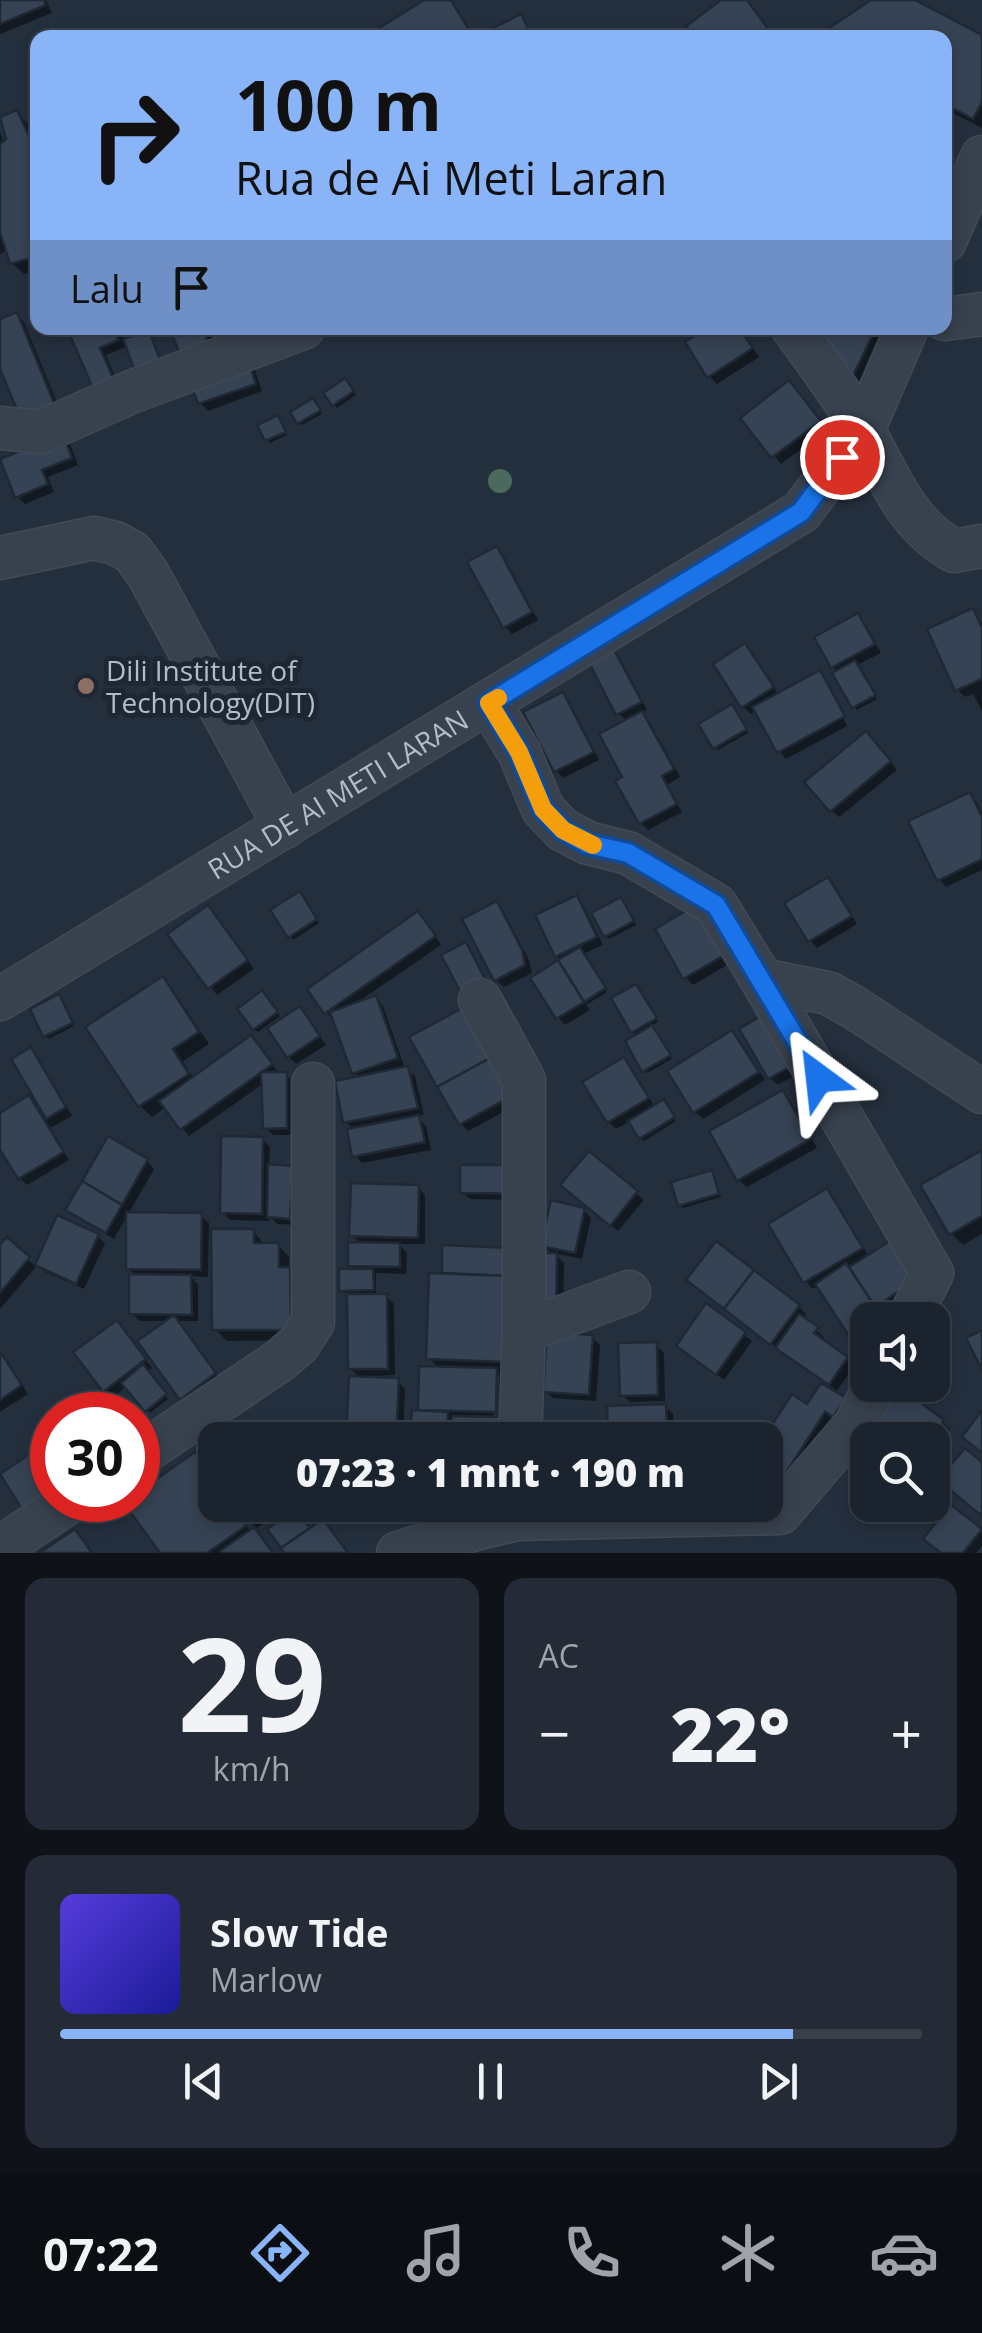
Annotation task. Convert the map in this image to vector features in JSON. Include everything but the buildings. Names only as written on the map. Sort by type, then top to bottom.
[{"type":"street","points":[[952,226],[982,156]]},
{"type":"street","points":[[952,318],[982,314]]},
{"type":"street","points":[[0,428],[41,432],[131,392],[284,335]]},
{"type":"street","points":[[798,335],[844,399],[900,501],[934,540],[954,551],[982,546]]},
{"type":"street","name":"RUA DE AI METI LARAN","points":[[0,1000],[801,512],[863,430],[905,335]]},
{"type":"street","points":[[0,558],[94,538],[132,552],[148,574],[285,828]]},
{"type":"street","points":[[489,703],[519,752],[543,809],[563,830],[588,844],[628,853],[716,905],[932,1273],[917,1302]]},
{"type":"street","points":[[762,980],[828,994],[982,1092]]},
{"type":"street","points":[[480,1000],[524,1080],[521,1422]]},
{"type":"street","points":[[160,1441],[279,1361],[298,1344],[312,1322],[312,1084]]},
{"type":"street","points":[[524,1331],[629,1292]]},
{"type":"street","points":[[783,1509],[856,1424],[867,1402]]},
{"type":"street","points":[[2,1548],[40,1522]]},
{"type":"street","points":[[398,1553],[493,1522]]},
{"type":"slow traffic","points":[[498,698],[489,703],[519,752],[543,809],[563,830],[593,845]]},
{"type":"place","name":"Dili Institute of Technology(DIT)","points":[[86,686]]},
{"type":"route","points":[[819,1078],[716,905],[628,853],[588,844],[563,830],[543,809],[519,752],[489,703],[801,512],[842,457]]}]
